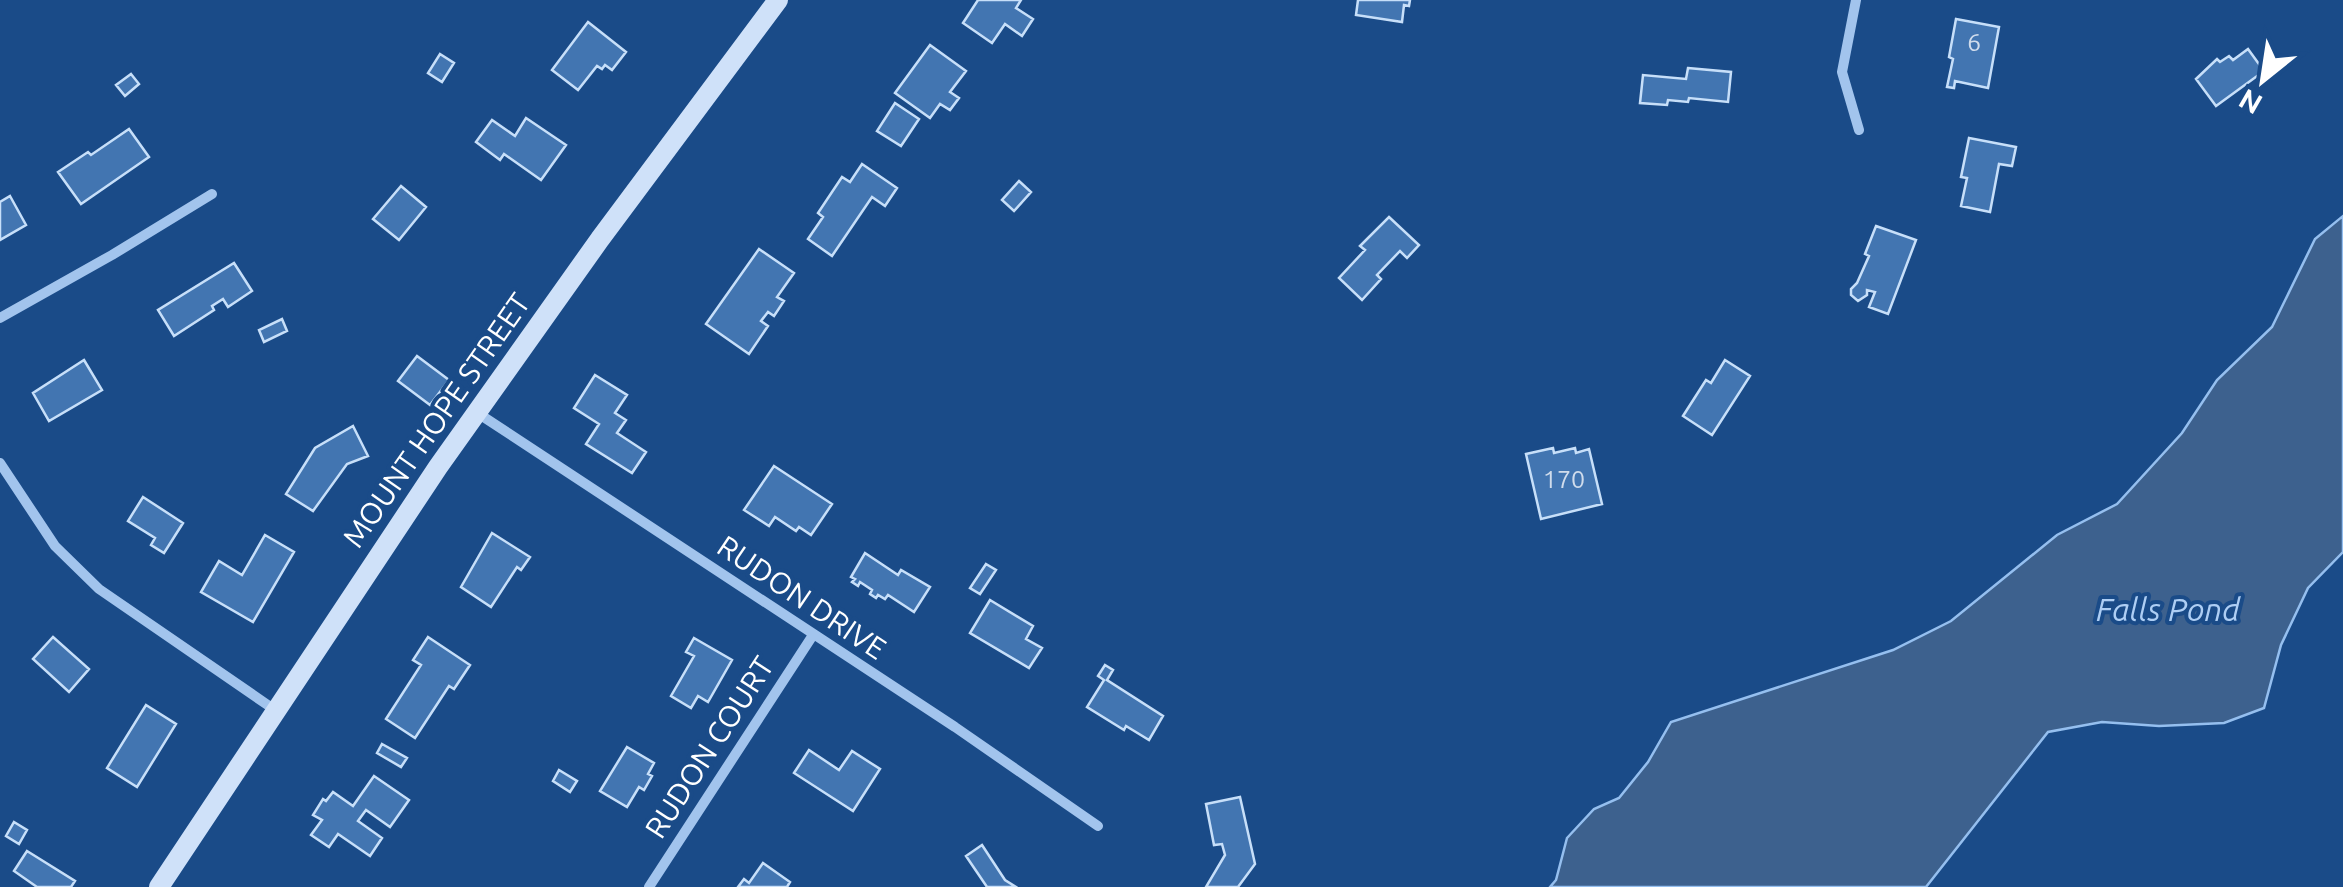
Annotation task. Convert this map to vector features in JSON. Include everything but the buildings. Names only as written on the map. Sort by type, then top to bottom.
[{"type":"street","name":"MOUNT HOPE STREET","points":[[159,887],[476,412],[778,0]]},
{"type":"street","points":[[1856,0],[1842,72],[1859,130]]},
{"type":"street","points":[[0,318],[112,256],[212,194]]},
{"type":"street","name":"RUDON DRIVE","points":[[476,412],[955,727],[1098,826]]},
{"type":"street","points":[[0,464],[56,546],[98,589],[276,710]]},
{"type":"street","name":"RUDON COURT","points":[[648,887],[812,635]]},
{"type":"water","name":"Falls Pond","points":[[2343,216],[2343,552],[2308,588],[2281,645],[2264,708],[2224,723],[2159,726],[2102,722],[2048,732],[1926,887],[1550,887],[1556,880],[1567,838],[1594,809],[1619,798],[1648,762],[1671,722],[1893,650],[1951,621],[2057,535],[2117,504],[2182,433],[2217,380],[2272,327],[2315,239]]}]
